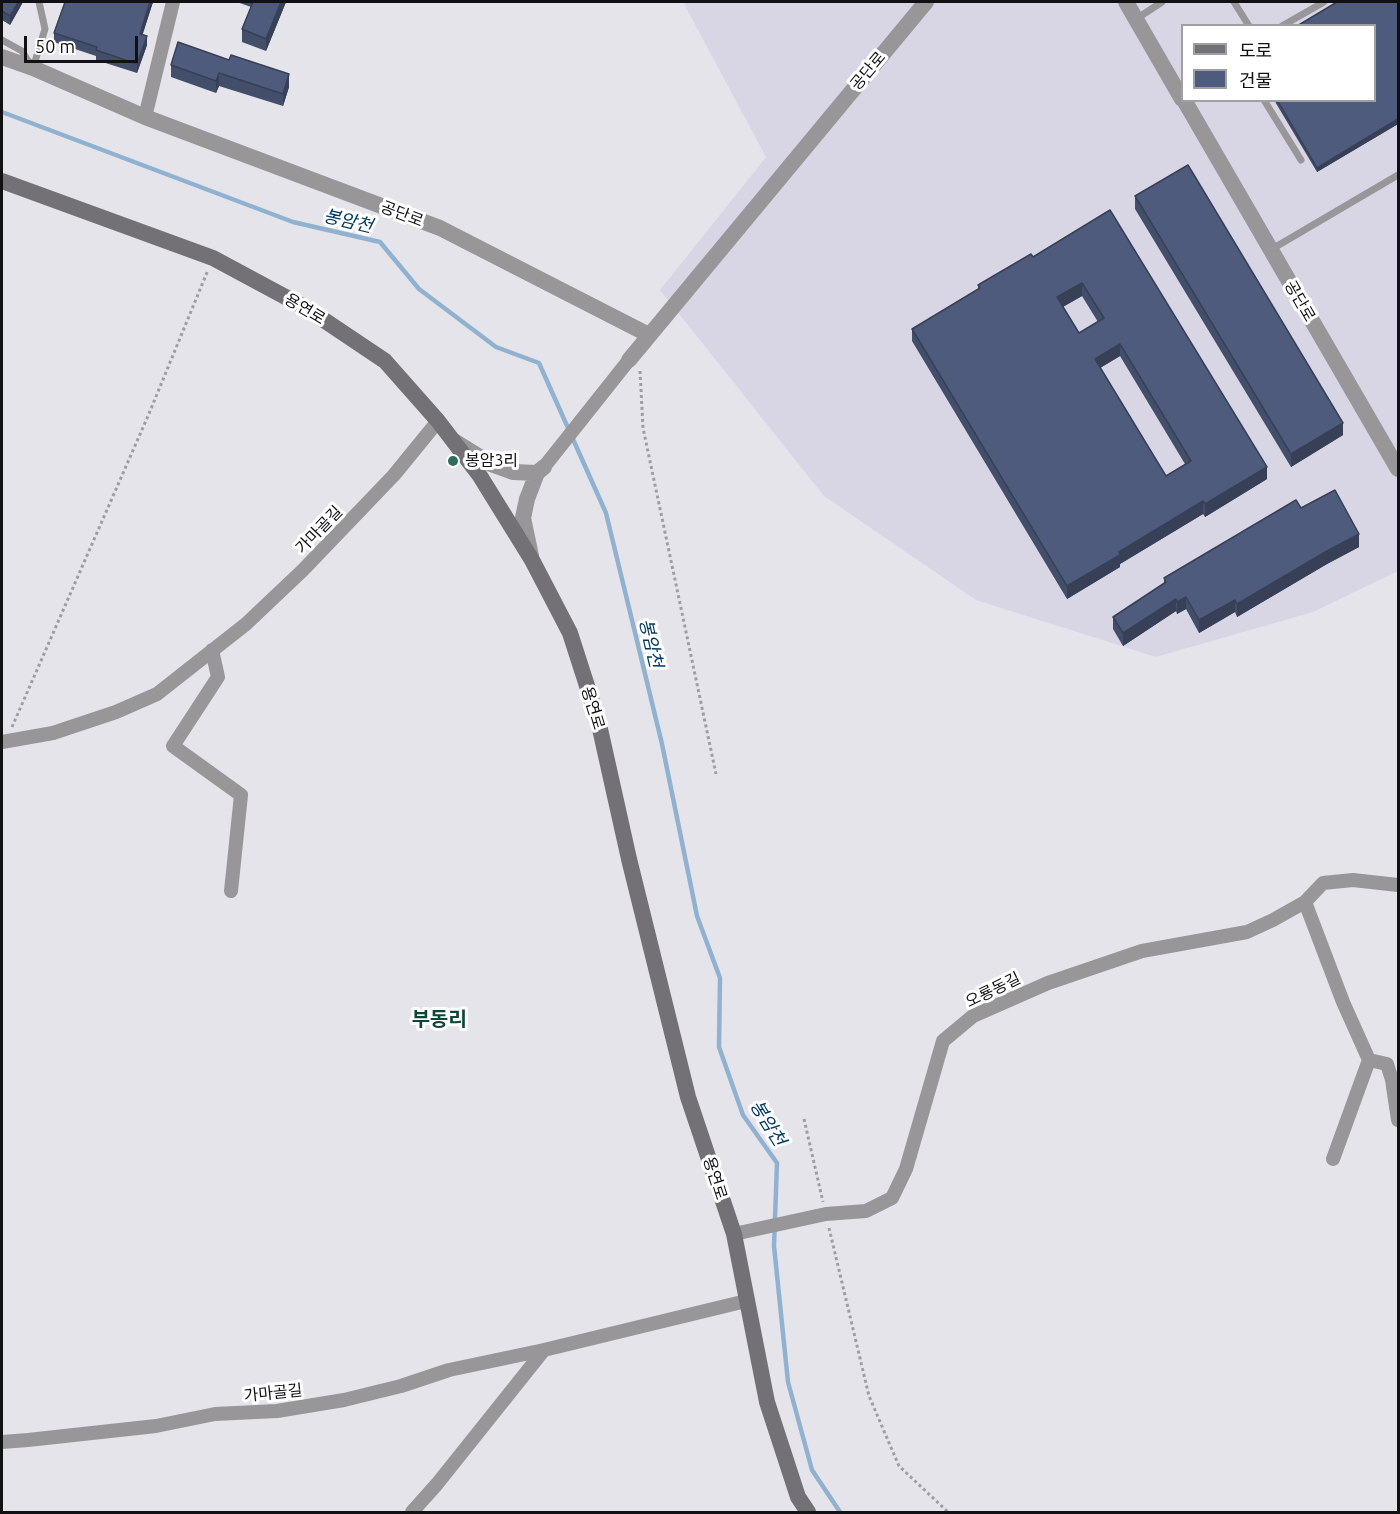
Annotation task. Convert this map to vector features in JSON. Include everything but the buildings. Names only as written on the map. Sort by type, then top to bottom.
[{"type":"main road","name":"용연로","points":[[2,181],[213,258],[306,308],[385,361],[438,421],[480,476],[532,560],[570,633],[598,720],[629,859],[688,1097],[734,1234],[740,1302],[767,1402],[798,1497],[808,1512]]},
{"type":"street","points":[[145,117],[173,2]]},
{"type":"street","name":"공단로","points":[[628,360],[926,2]]},
{"type":"street","name":"공단로","points":[[1126,2],[1181,97]]},
{"type":"street","name":"공단로","points":[[2,57],[33,68],[145,117],[441,228],[645,340]]},
{"type":"street","name":"공단로","points":[[1184,102],[1398,469]]},
{"type":"street","points":[[532,560],[523,518],[526,499],[540,470],[628,360]]},
{"type":"street","name":"가마골길","points":[[3,742],[53,733],[116,712],[157,694],[246,624],[303,570],[394,475],[438,421]]},
{"type":"street","points":[[452,440],[490,464],[513,472],[540,470]]},
{"type":"street","points":[[212,650],[218,677],[173,746],[242,795],[231,891]]},
{"type":"street","name":"오룡동길","points":[[734,1234],[826,1214],[866,1211],[892,1198],[906,1169],[943,1041],[973,1016],[1048,982],[1142,951],[1247,932],[1305,902],[1323,883],[1353,880],[1398,885]]},
{"type":"street","points":[[1305,902],[1343,1002],[1369,1060],[1333,1159]]},
{"type":"street","points":[[1369,1060],[1387,1064],[1392,1080],[1398,1120]]},
{"type":"street","name":"가마골길","points":[[2,1442],[156,1426],[215,1414],[277,1411],[344,1400],[449,1371],[740,1302]]},
{"type":"street","points":[[412,1512],[544,1350]]},
{"type":"lane","points":[[33,68],[45,29],[39,2]]},
{"type":"lane","points":[[1136,19],[1162,2]]},
{"type":"lane","points":[[1234,2],[1248,24]]},
{"type":"lane","points":[[1286,24],[1324,2]]},
{"type":"lane","points":[[2,40],[21,51],[33,68]]},
{"type":"lane","points":[[1265,102],[1301,160]]},
{"type":"lane","points":[[1270,250],[1398,175]]},
{"type":"path","points":[[3,742],[148,416],[213,258]]},
{"type":"path","points":[[645,340],[639,378],[643,428],[716,774]]},
{"type":"path","points":[[804,1119],[869,1396],[899,1466],[948,1512]]},
{"type":"shaded area","points":[[683,2],[1398,2],[1398,571],[1313,612],[1156,657],[976,600],[824,496],[660,290],[766,157]]},
{"type":"waterway","name":"봉암천","points":[[2,112],[293,222],[380,242],[419,289],[496,347],[539,363],[606,513],[662,744],[697,916],[720,978],[719,1047],[743,1115],[777,1163],[774,1246],[788,1382],[812,1470],[840,1512]]},
{"type":"place","name":"봉암3리","points":[[453,461]]},
{"type":"district","name":"부동리","points":[[439,1019]]}]
